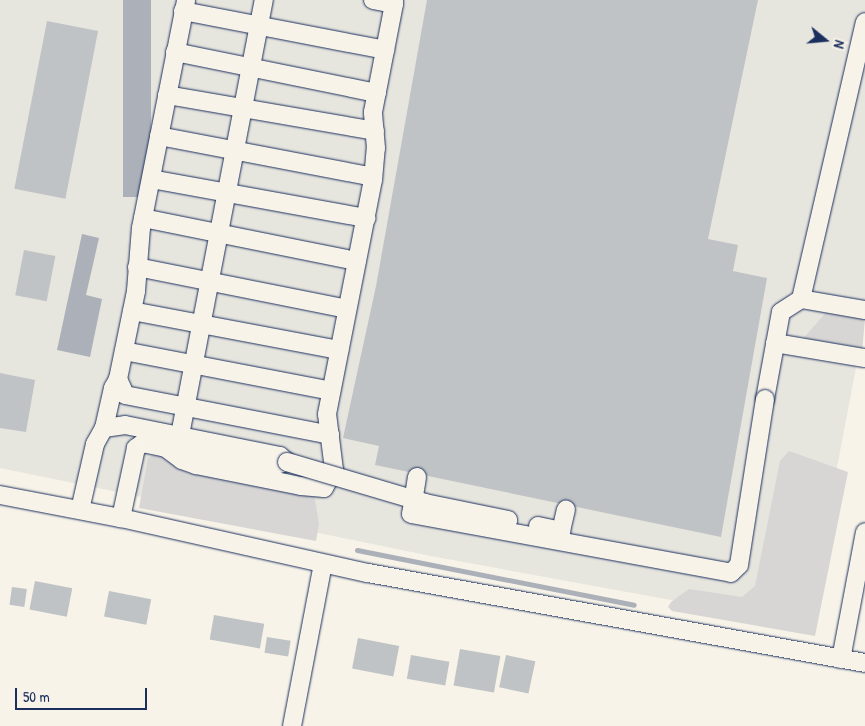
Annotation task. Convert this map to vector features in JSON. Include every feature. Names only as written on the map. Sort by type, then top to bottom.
[{"type":"street","points":[[182,442],[186,407],[212,284],[242,110],[264,0]]},
{"type":"street","points":[[121,518],[136,448],[144,443],[166,448],[182,460],[196,465],[254,478],[324,488],[334,470],[327,414],[373,177],[374,112],[394,2],[373,0]]},
{"type":"street","points":[[80,510],[95,444],[104,428],[112,388],[118,379],[124,351],[132,311],[143,218],[184,6],[259,26],[385,50]]},
{"type":"street","points":[[801,299],[865,22]]},
{"type":"street","points":[[175,52],[377,93]]},
{"type":"street","points":[[167,95],[242,110],[375,132]]},
{"type":"street","points":[[159,136],[373,177]]},
{"type":"street","points":[[151,178],[366,218]]},
{"type":"street","points":[[143,218],[357,260]]},
{"type":"street","points":[[137,267],[212,284],[347,309]]},
{"type":"street","points":[[416,477],[411,514],[731,573],[739,565],[765,399],[781,312],[801,299],[865,310]]},
{"type":"street","points":[[132,311],[339,350]]},
{"type":"street","points":[[775,343],[865,358]]},
{"type":"street","points":[[124,351],[331,391]]},
{"type":"street","points":[[118,379],[125,395],[186,407],[331,441]]},
{"type":"street","points":[[104,428],[125,425],[182,442],[280,456],[287,462],[425,503],[561,530],[566,510]]},
{"type":"street","points":[[166,448],[182,442]]},
{"type":"street","points":[[0,495],[121,518],[323,564],[865,663]]},
{"type":"street","points":[[841,659],[865,532]]},
{"type":"street","points":[[292,726],[323,564]]},
{"type":"shaded area","points":[[0,0],[865,0],[865,320],[807,625],[431,556],[0,468]]},
{"type":"shaded area","points":[[123,0],[151,0],[151,197],[123,197]]},
{"type":"shaded area","points":[[82,234],[99,238],[86,295],[102,299],[90,357],[57,350]]},
{"type":"shaded area","points":[[828,310],[865,318],[862,352],[802,340]]},
{"type":"shaded area","points":[[789,451],[848,472],[815,636],[672,611],[668,607],[671,602],[689,589],[742,597],[755,586],[780,461]]},
{"type":"shaded area","points":[[159,452],[188,473],[314,494],[319,524],[316,541],[139,508],[148,458]]},
{"type":"building","points":[[427,0],[758,0],[708,239],[738,245],[733,271],[767,278],[721,537],[375,465],[379,446],[343,438],[376,286]]},
{"type":"building","points":[[47,21],[98,31],[65,199],[14,189]]},
{"type":"building","points":[[24,250],[55,256],[47,301],[15,295]]},
{"type":"building","points":[[0,373],[35,380],[26,432],[0,428]]},
{"type":"building","points":[[35,581],[72,588],[67,617],[29,609]]},
{"type":"building","points":[[12,587],[27,589],[24,607],[9,605]]},
{"type":"building","points":[[109,591],[151,599],[146,625],[104,617]]},
{"type":"building","points":[[214,615],[264,624],[260,648],[210,640]]},
{"type":"building","points":[[267,637],[291,641],[288,657],[264,653]]},
{"type":"building","points":[[358,638],[399,646],[393,676],[352,668]]},
{"type":"building","points":[[460,649],[500,656],[494,693],[454,685]]},
{"type":"building","points":[[411,655],[449,662],[445,685],[407,679]]},
{"type":"building","points":[[506,655],[535,661],[528,694],[499,687]]},
{"type":"waterway","points":[[357,550],[634,605]]}]
